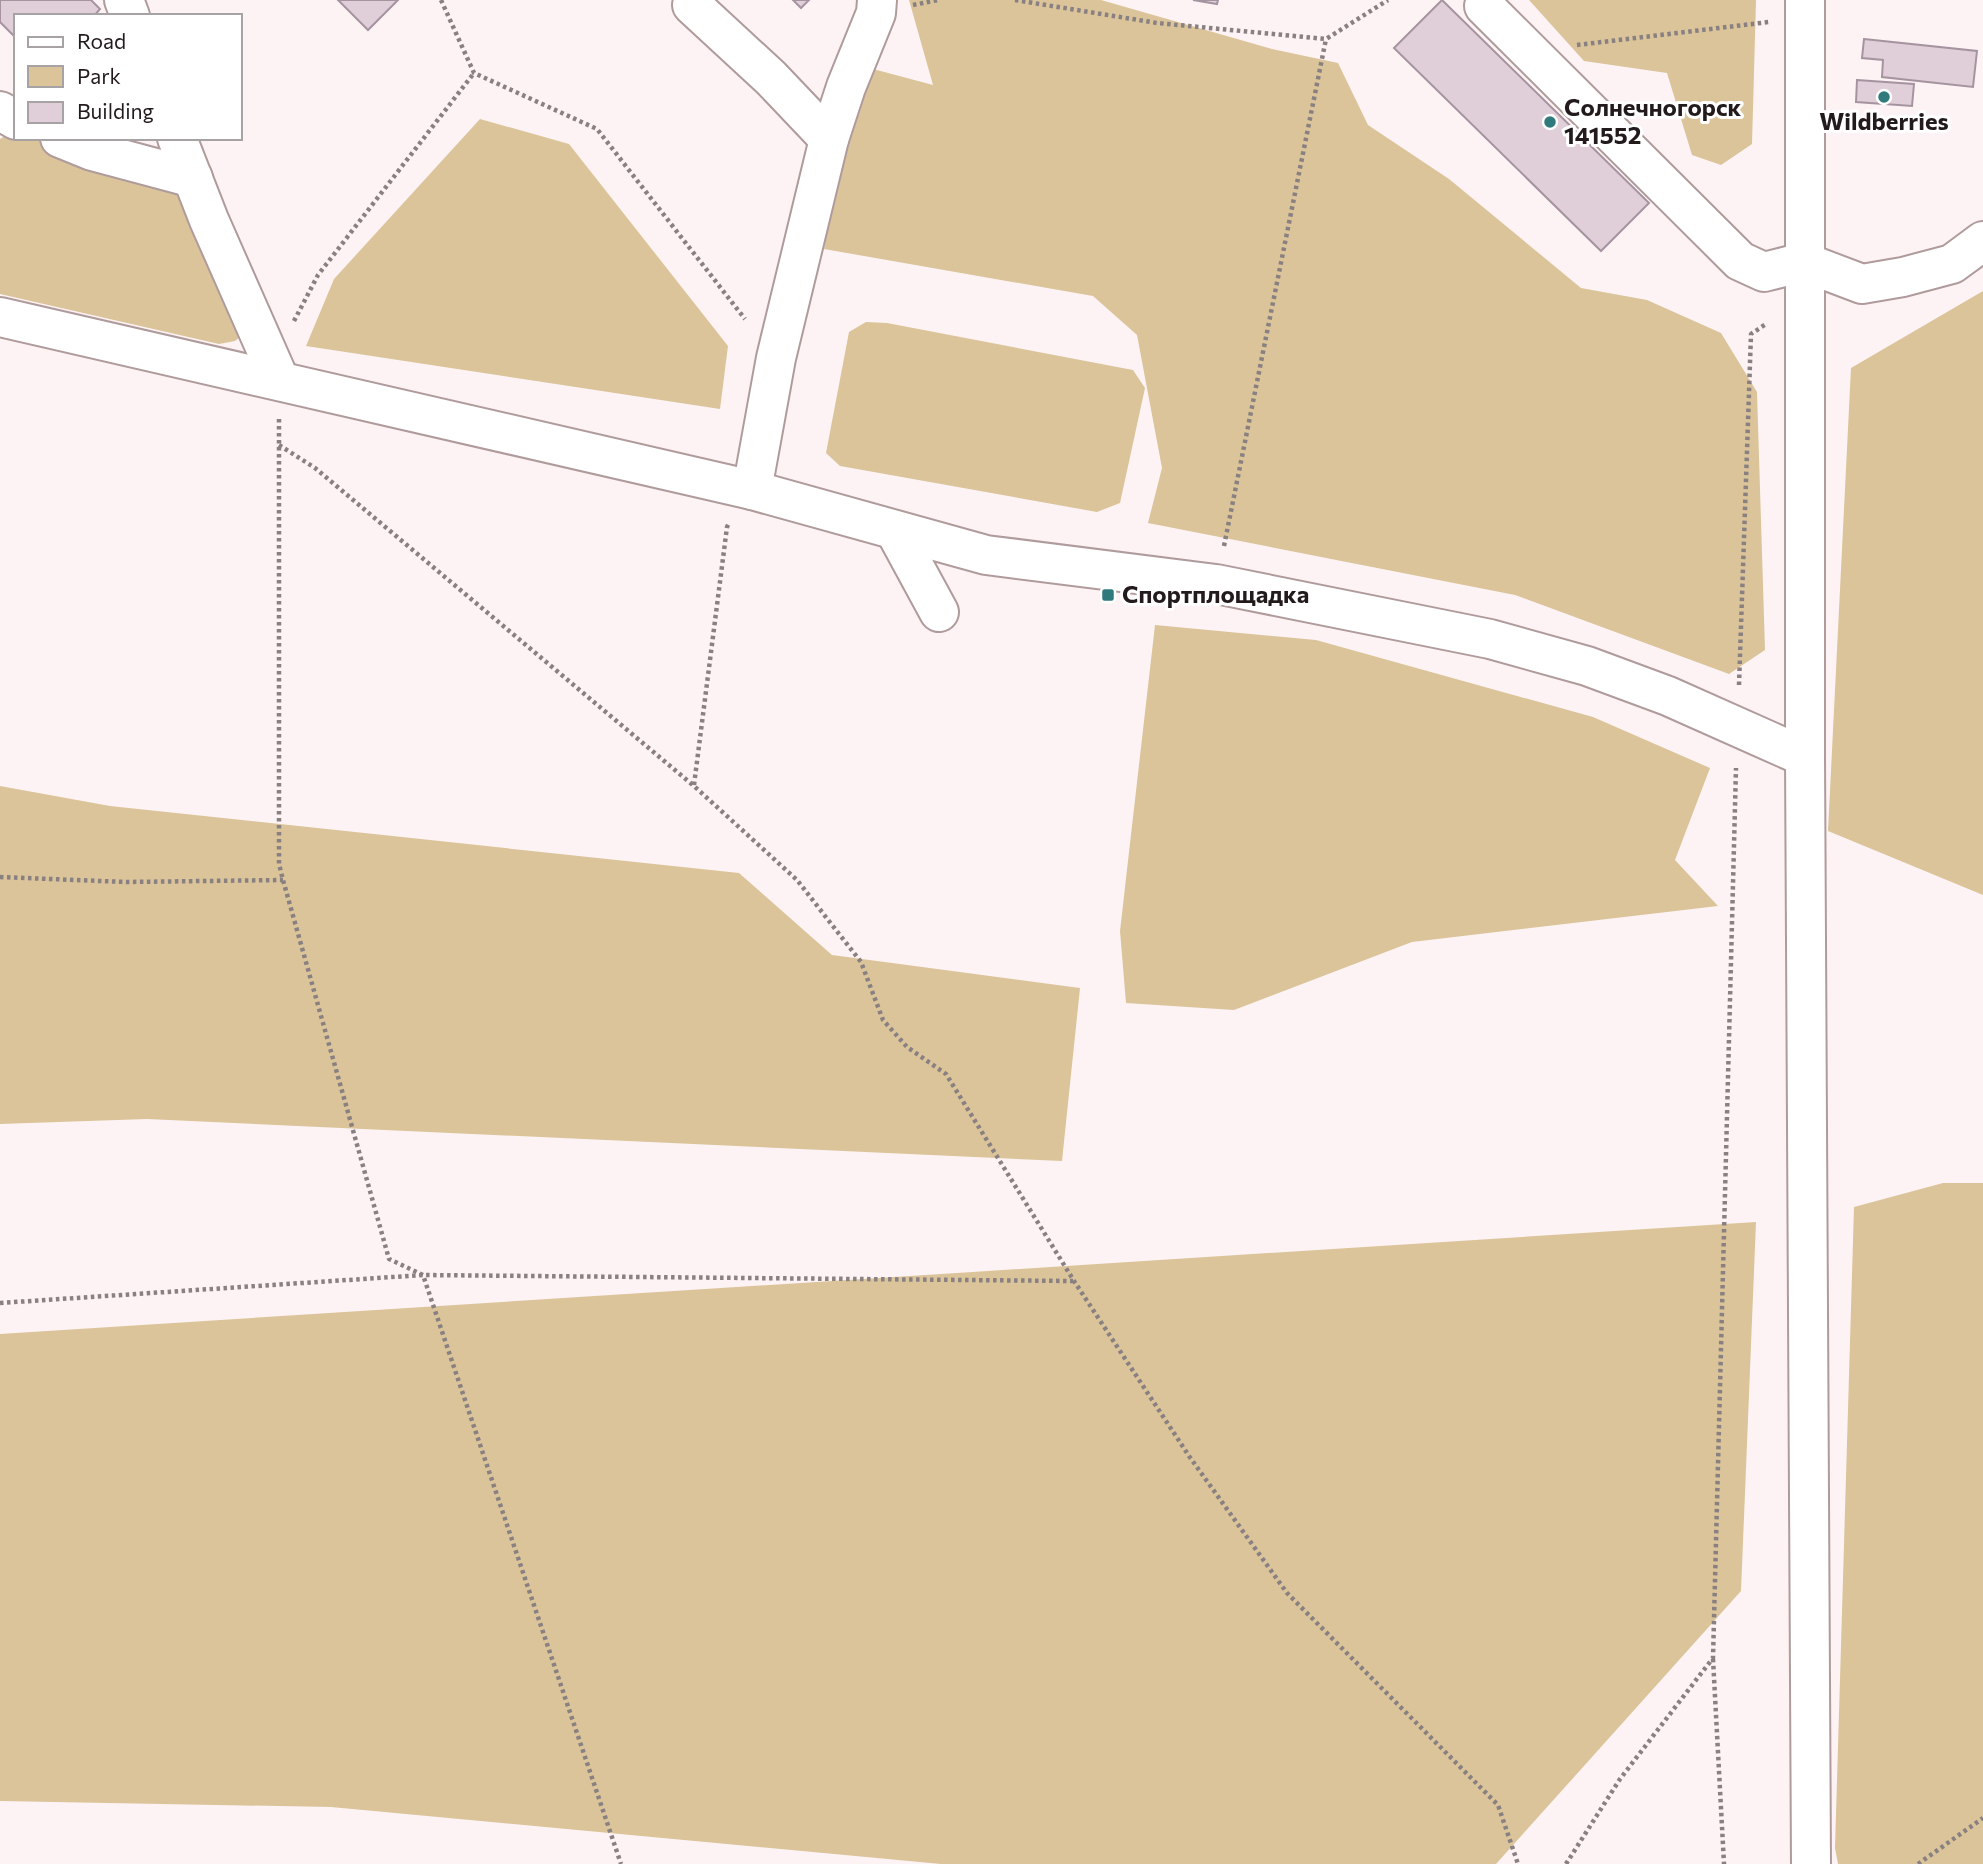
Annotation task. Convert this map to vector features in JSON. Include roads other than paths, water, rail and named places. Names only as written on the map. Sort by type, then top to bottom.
[{"type":"street","points":[[752,490],[776,358],[829,139],[846,87],[876,13],[877,0]]},
{"type":"street","points":[[691,5],[771,78],[829,139]]},
{"type":"street","points":[[1484,6],[1740,261],[1764,272],[1804,262],[1862,284],[1952,264],[1983,241]]},
{"type":"street","points":[[1805,9],[1805,757],[1811,1864]]},
{"type":"street","points":[[65,140],[92,152],[193,178]]},
{"type":"street","points":[[178,140],[209,220],[280,381]]},
{"type":"street","points":[[0,317],[752,490],[986,555],[1216,584],[1490,639],[1587,666],[1668,696],[1805,757]]},
{"type":"street","points":[[895,531],[939,612]]},
{"type":"place","name":"Wildberries","points":[[1884,97]]},
{"type":"place","name":"Солнечногорск 141552","points":[[1550,122]]},
{"type":"place","name":"Спортплощадка","points":[[1108,595]]}]
